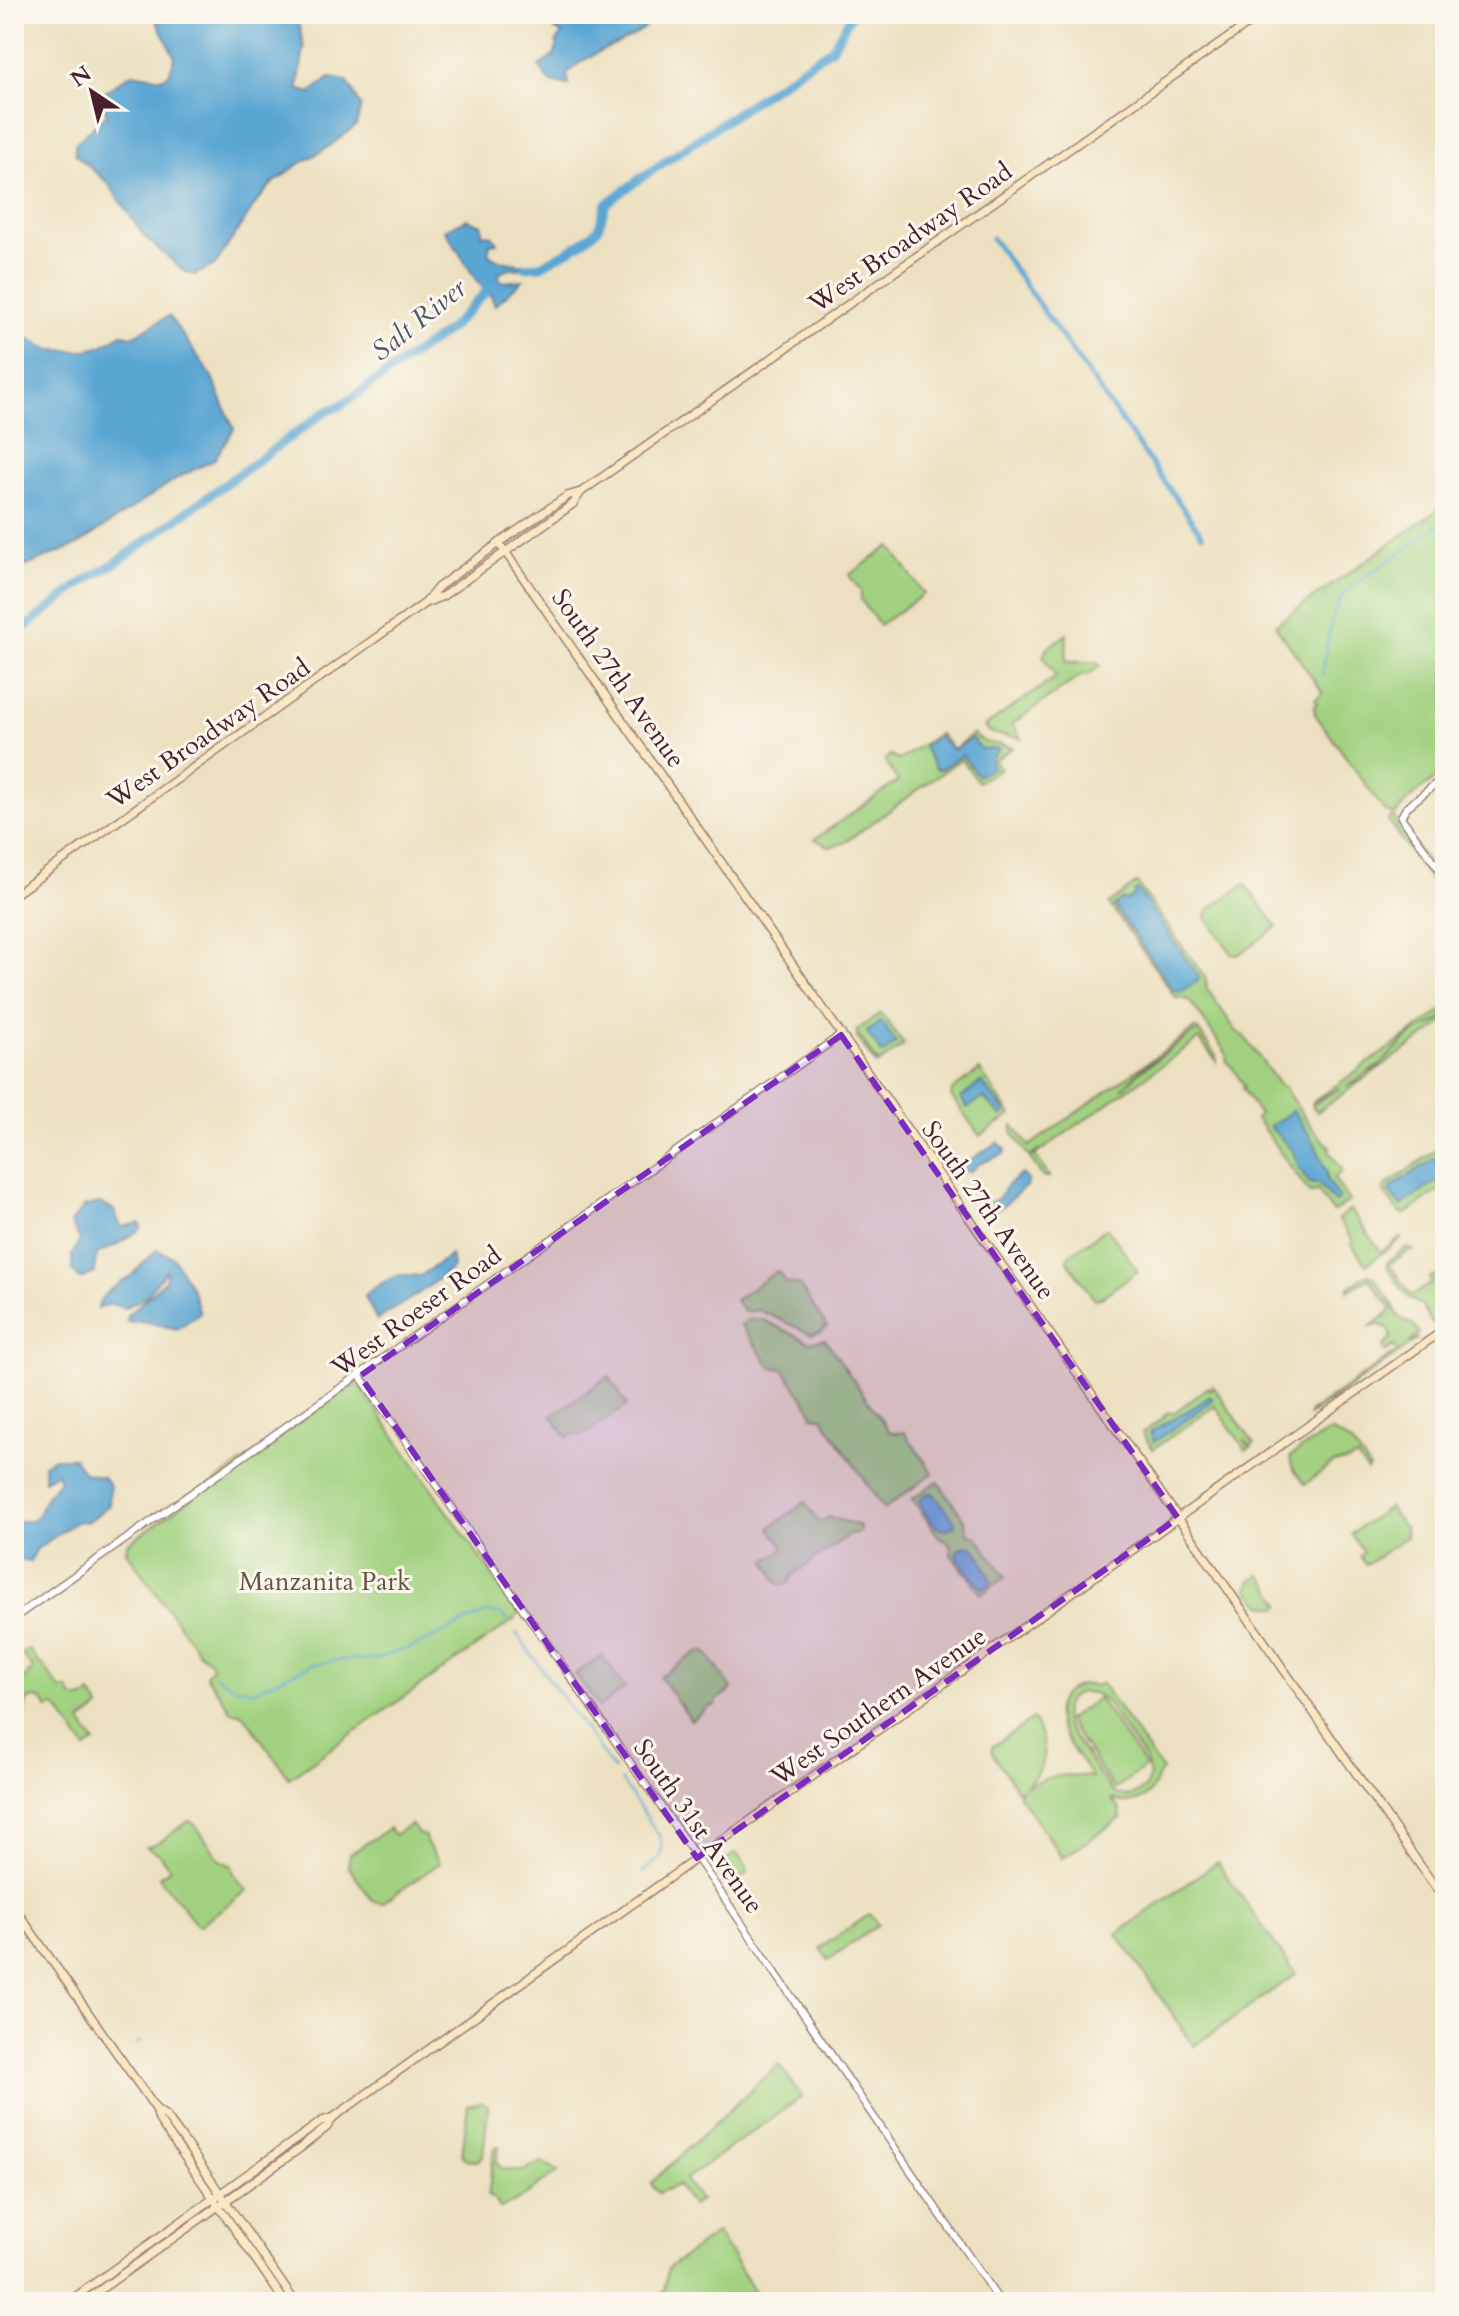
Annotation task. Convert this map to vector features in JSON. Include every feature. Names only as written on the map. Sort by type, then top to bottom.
[{"type":"main road","name":"West Broadway Road","points":[[425,603],[438,587],[499,543],[567,496],[581,492],[1262,14]]},
{"type":"main road","name":"West Broadway Road","points":[[14,895],[425,603],[443,596],[573,504],[581,492]]},
{"type":"main road","name":"South 27th Avenue","points":[[499,543],[1445,1901]]},
{"type":"main road","name":"West Southern Avenue","points":[[83,2302],[322,2121],[334,2117],[1445,1329]]},
{"type":"main road","points":[[14,1907],[156,2109],[159,2120],[295,2302]]},
{"type":"main road","name":"West Southern Avenue","points":[[68,2302],[220,2200]]},
{"type":"main road","points":[[220,2200],[285,2302]]},
{"type":"street","points":[[1445,776],[1402,813],[1402,822],[1445,877]]},
{"type":"street","name":"West Roeser Road","points":[[14,1618],[841,1035]]},
{"type":"street","name":"South 31st Avenue","points":[[360,1376],[697,1858],[1000,2302]]},
{"type":"highlighted area","points":[[841,1035],[1178,1518],[697,1858],[360,1376]]},
{"type":"green space","points":[[1445,505],[1445,770],[1406,802],[1397,814],[1391,814],[1384,810],[1315,714],[1315,699],[1323,693],[1275,625]]},
{"type":"green space","points":[[890,546],[924,594],[879,625],[861,600],[861,591],[849,575]]},
{"type":"green space","points":[[1067,634],[1066,662],[1096,662],[1100,666],[1088,675],[1083,674],[1012,724],[1022,739],[997,734],[984,727],[1056,677],[1043,656],[1047,648]]},
{"type":"green space","points":[[939,733],[953,749],[973,734],[988,743],[1013,748],[994,760],[1000,768],[978,782],[961,759],[844,843],[829,847],[815,839],[898,781],[885,761],[889,755],[899,760]]},
{"type":"green space","points":[[1395,817],[1398,827],[1415,845],[1445,888],[1445,901],[1388,821]]},
{"type":"green space","points":[[1137,883],[1206,979],[1207,989],[1237,1032],[1244,1036],[1329,1145],[1330,1152],[1343,1171],[1334,1178],[1349,1201],[1333,1212],[1317,1190],[1310,1194],[1256,1118],[1259,1114],[1227,1063],[1226,1053],[1190,1001],[1176,998],[1109,904]]},
{"type":"green space","points":[[1245,884],[1277,927],[1238,955],[1232,954],[1206,917],[1208,910]]},
{"type":"green space","points":[[1445,1009],[1445,1017],[1425,1028],[1445,1019],[1445,1022],[1317,1112],[1312,1105],[1340,1088],[1311,1103]],"holes":[[[1422,1029],[1406,1040],[1378,1067],[1371,1073],[1346,1086],[1381,1064],[1407,1037]]]},
{"type":"green space","points":[[881,1013],[904,1045],[879,1063],[858,1034],[876,1065],[857,1038],[857,1030]]},
{"type":"green space","points":[[1196,1028],[1140,1070],[1122,1089],[1141,1071],[1198,1030],[1216,1056],[1216,1061],[1199,1039],[1035,1155],[1050,1177],[1043,1177],[1030,1158],[1040,1150],[1029,1157],[1012,1132],[1013,1125],[1029,1146]]},
{"type":"green space","points":[[980,1070],[1011,1115],[980,1136],[951,1096],[952,1090]]},
{"type":"green space","points":[[1445,1144],[1445,1186],[1406,1214],[1399,1213],[1384,1192],[1385,1186]]},
{"type":"green space","points":[[1351,1210],[1381,1252],[1401,1239],[1366,1265],[1338,1219]]},
{"type":"green space","points":[[1107,1228],[1138,1271],[1094,1299],[1067,1260],[1069,1255]]},
{"type":"green space","points":[[1406,1248],[1415,1251],[1411,1250],[1389,1264],[1412,1296],[1432,1283],[1429,1278],[1445,1277],[1442,1282],[1445,1286],[1445,1315],[1432,1324],[1422,1306],[1408,1297],[1387,1267],[1389,1260]]},
{"type":"green space","points":[[777,1271],[787,1283],[799,1285],[827,1327],[811,1334],[759,1310],[744,1312],[735,1300]]},
{"type":"green space","points":[[1368,1274],[1374,1277],[1399,1317],[1413,1325],[1419,1333],[1409,1343],[1418,1339],[1309,1416],[1309,1413],[1398,1351],[1394,1346],[1385,1352],[1383,1347],[1391,1338],[1391,1333],[1382,1326],[1371,1326],[1392,1310],[1369,1278],[1348,1291],[1349,1287]]},
{"type":"green space","points":[[761,1319],[809,1342],[825,1339],[889,1431],[904,1432],[933,1473],[884,1509],[822,1417],[813,1416],[783,1369],[771,1367],[741,1325],[748,1320]]},
{"type":"green space","points":[[609,1376],[627,1405],[583,1436],[573,1434],[567,1437],[552,1416]]},
{"type":"green space","points":[[1212,1384],[1254,1444],[1251,1447],[1244,1439],[1250,1447],[1246,1450],[1215,1406],[1153,1449],[1142,1433],[1166,1413],[1175,1412],[1208,1387],[1212,1388]]},
{"type":"green space","name":"Manzanita Park","points":[[356,1385],[519,1613],[515,1619],[289,1778],[246,1718],[232,1712],[206,1675],[212,1668],[210,1661],[199,1653],[126,1551],[127,1544]]},
{"type":"green space","points":[[1331,1432],[1354,1447],[1369,1469],[1367,1471],[1357,1457],[1334,1463],[1305,1484],[1293,1467],[1291,1456]]},
{"type":"green space","points":[[938,1481],[965,1521],[968,1533],[977,1537],[1006,1577],[981,1594],[951,1555],[949,1543],[939,1537],[912,1499]]},
{"type":"green space","points":[[805,1502],[818,1521],[829,1517],[860,1526],[859,1533],[849,1535],[793,1575],[788,1584],[778,1584],[766,1561],[783,1546],[770,1528]]},
{"type":"green space","points":[[1389,1507],[1405,1527],[1406,1537],[1366,1565],[1360,1556],[1364,1553],[1351,1534]]},
{"type":"green space","points":[[1260,1575],[1278,1599],[1279,1608],[1262,1605],[1248,1589],[1251,1580]]},
{"type":"green space","points":[[29,1649],[60,1689],[68,1689],[78,1699],[91,1694],[100,1708],[81,1722],[95,1743],[86,1749],[59,1710],[53,1706],[48,1709],[43,1700],[34,1698],[27,1701],[22,1720],[14,1710],[14,1687],[34,1669],[22,1654]]},
{"type":"green space","points":[[699,1651],[706,1652],[732,1689],[714,1706],[691,1720],[660,1677]]},
{"type":"green space","points":[[602,1655],[625,1688],[599,1707],[575,1674]]},
{"type":"green space","points":[[1101,1683],[1162,1770],[1153,1788],[1139,1800],[1122,1802],[1111,1799],[1119,1808],[1121,1818],[1062,1858],[1019,1795],[1021,1789],[1018,1791],[991,1751],[993,1746],[1033,1719],[1041,1738],[1043,1755],[1038,1771],[1025,1786],[1058,1776],[1092,1777],[1064,1736],[1057,1714],[1059,1703],[1069,1690],[1080,1685],[1096,1686]],"holes":[[[1079,1692],[1094,1693],[1106,1702],[1146,1761],[1150,1775],[1145,1788],[1138,1793],[1128,1796],[1111,1790],[1066,1726],[1064,1711],[1070,1699]]]},
{"type":"green space","points":[[1098,1698],[1146,1767],[1114,1789],[1067,1720]]},
{"type":"green space","points":[[189,1821],[195,1824],[220,1860],[232,1866],[247,1891],[198,1926],[159,1877],[170,1869],[158,1853],[147,1847]]},
{"type":"green space","points":[[411,1824],[418,1834],[425,1836],[440,1863],[382,1903],[373,1901],[348,1866],[350,1854],[389,1828],[394,1835]]},
{"type":"green space","points":[[734,1854],[748,1869],[747,1874],[735,1884],[720,1864]]},
{"type":"green space","points":[[1217,1862],[1296,1974],[1194,2046],[1117,1934]]},
{"type":"green space","points":[[870,1914],[878,1925],[828,1960],[820,1948]]},
{"type":"green space","points":[[779,2064],[802,2097],[685,2179],[700,2200],[692,2206],[678,2185],[658,2193],[651,2183]]},
{"type":"green space","points":[[482,2102],[488,2107],[483,2156],[477,2161],[466,2160],[462,2156],[468,2105]]},
{"type":"green space","points":[[495,2147],[499,2147],[497,2163],[502,2169],[523,2171],[540,2164],[549,2165],[558,2172],[515,2202],[500,2208],[488,2196]]},
{"type":"green space","points":[[717,2233],[754,2290],[737,2302],[686,2302],[673,2298],[668,2302],[648,2302],[664,2291],[668,2268]]},
{"type":"water","points":[[153,14],[296,14],[304,47],[298,89],[310,93],[330,78],[347,81],[361,106],[356,126],[270,186],[215,265],[195,275],[185,272],[145,237],[108,183],[75,154],[75,144],[107,114],[99,96],[132,73],[161,78],[169,74],[175,57]]},
{"type":"water","points":[[576,14],[657,14],[638,33],[577,65],[567,74],[569,85],[550,82],[539,66],[555,55],[557,41],[563,34],[555,30]]},
{"type":"water","points":[[466,219],[482,225],[482,234],[492,235],[497,243],[490,244],[488,253],[493,257],[510,263],[534,265],[534,268],[500,272],[502,282],[523,280],[495,305],[445,230]]},
{"type":"water","points":[[169,316],[211,375],[234,429],[214,460],[179,477],[77,545],[14,571],[14,331],[50,350],[82,351],[100,347],[122,334],[133,336]]},
{"type":"water","points":[[938,736],[953,750],[972,738],[981,749],[998,749],[991,758],[992,768],[978,776],[962,755],[936,769],[923,747]]},
{"type":"water","points":[[1138,890],[1199,977],[1182,992],[1174,991],[1114,906],[1122,899],[1126,901],[1133,897]]},
{"type":"water","points":[[881,1021],[896,1043],[882,1054],[867,1032]]},
{"type":"water","points":[[981,1082],[1005,1114],[1001,1116],[984,1098],[967,1108],[961,1098]]},
{"type":"water","points":[[1293,1110],[1315,1144],[1327,1172],[1327,1180],[1339,1198],[1336,1202],[1319,1184],[1310,1184],[1299,1168],[1293,1151],[1270,1127]]},
{"type":"water","points":[[998,1142],[1006,1150],[1004,1154],[979,1164],[970,1172],[965,1171],[964,1164]]},
{"type":"water","points":[[1445,1152],[1445,1176],[1401,1206],[1389,1192],[1391,1187]]},
{"type":"water","points":[[1022,1174],[1028,1185],[1001,1207],[991,1211],[988,1203],[998,1199],[1007,1185]]},
{"type":"water","points":[[99,1203],[114,1210],[121,1227],[140,1223],[141,1229],[98,1253],[95,1273],[80,1279],[72,1270],[72,1255],[80,1240],[71,1223],[84,1207]]},
{"type":"water","points":[[157,1250],[173,1257],[192,1289],[200,1313],[177,1329],[142,1321],[127,1322],[127,1316],[165,1281],[167,1269],[146,1296],[125,1308],[110,1304],[98,1309],[107,1292],[129,1277]]},
{"type":"water","points":[[451,1255],[453,1267],[377,1320],[364,1295],[396,1277],[420,1276]]},
{"type":"water","points":[[1212,1398],[1211,1402],[1154,1442],[1150,1433]]},
{"type":"water","points":[[54,1458],[74,1458],[84,1473],[103,1477],[110,1486],[109,1505],[88,1522],[74,1523],[37,1549],[30,1561],[19,1561],[14,1556],[14,1530],[20,1521],[32,1521],[36,1517],[46,1496],[60,1480],[57,1473],[44,1480],[44,1464]]},
{"type":"water","points":[[928,1493],[933,1493],[955,1525],[943,1530],[931,1521],[919,1501]]},
{"type":"water","points":[[967,1545],[980,1555],[992,1581],[983,1588],[957,1555],[957,1550]]},
{"type":"waterway","name":"Salt River","points":[[525,267],[541,266],[580,244],[598,229],[606,204],[832,48],[852,14]]},
{"type":"waterway","points":[[992,238],[1202,535]]},
{"type":"waterway","name":"Salt River","points":[[14,636],[83,582],[117,562],[325,412],[340,406],[450,329],[487,291],[483,280]]},
{"type":"waterway","points":[[1322,676],[1332,620],[1347,590],[1445,521]]},
{"type":"waterway","points":[[215,1675],[232,1686],[253,1691],[311,1665],[374,1659],[415,1646],[487,1612],[502,1615],[507,1621]]},
{"type":"waterway","points":[[516,1633],[614,1770]]},
{"type":"waterway","points":[[621,1780],[659,1835],[662,1848],[660,1858],[642,1873]]},
{"type":"waterway","points":[[136,2045],[141,2041]]}]
